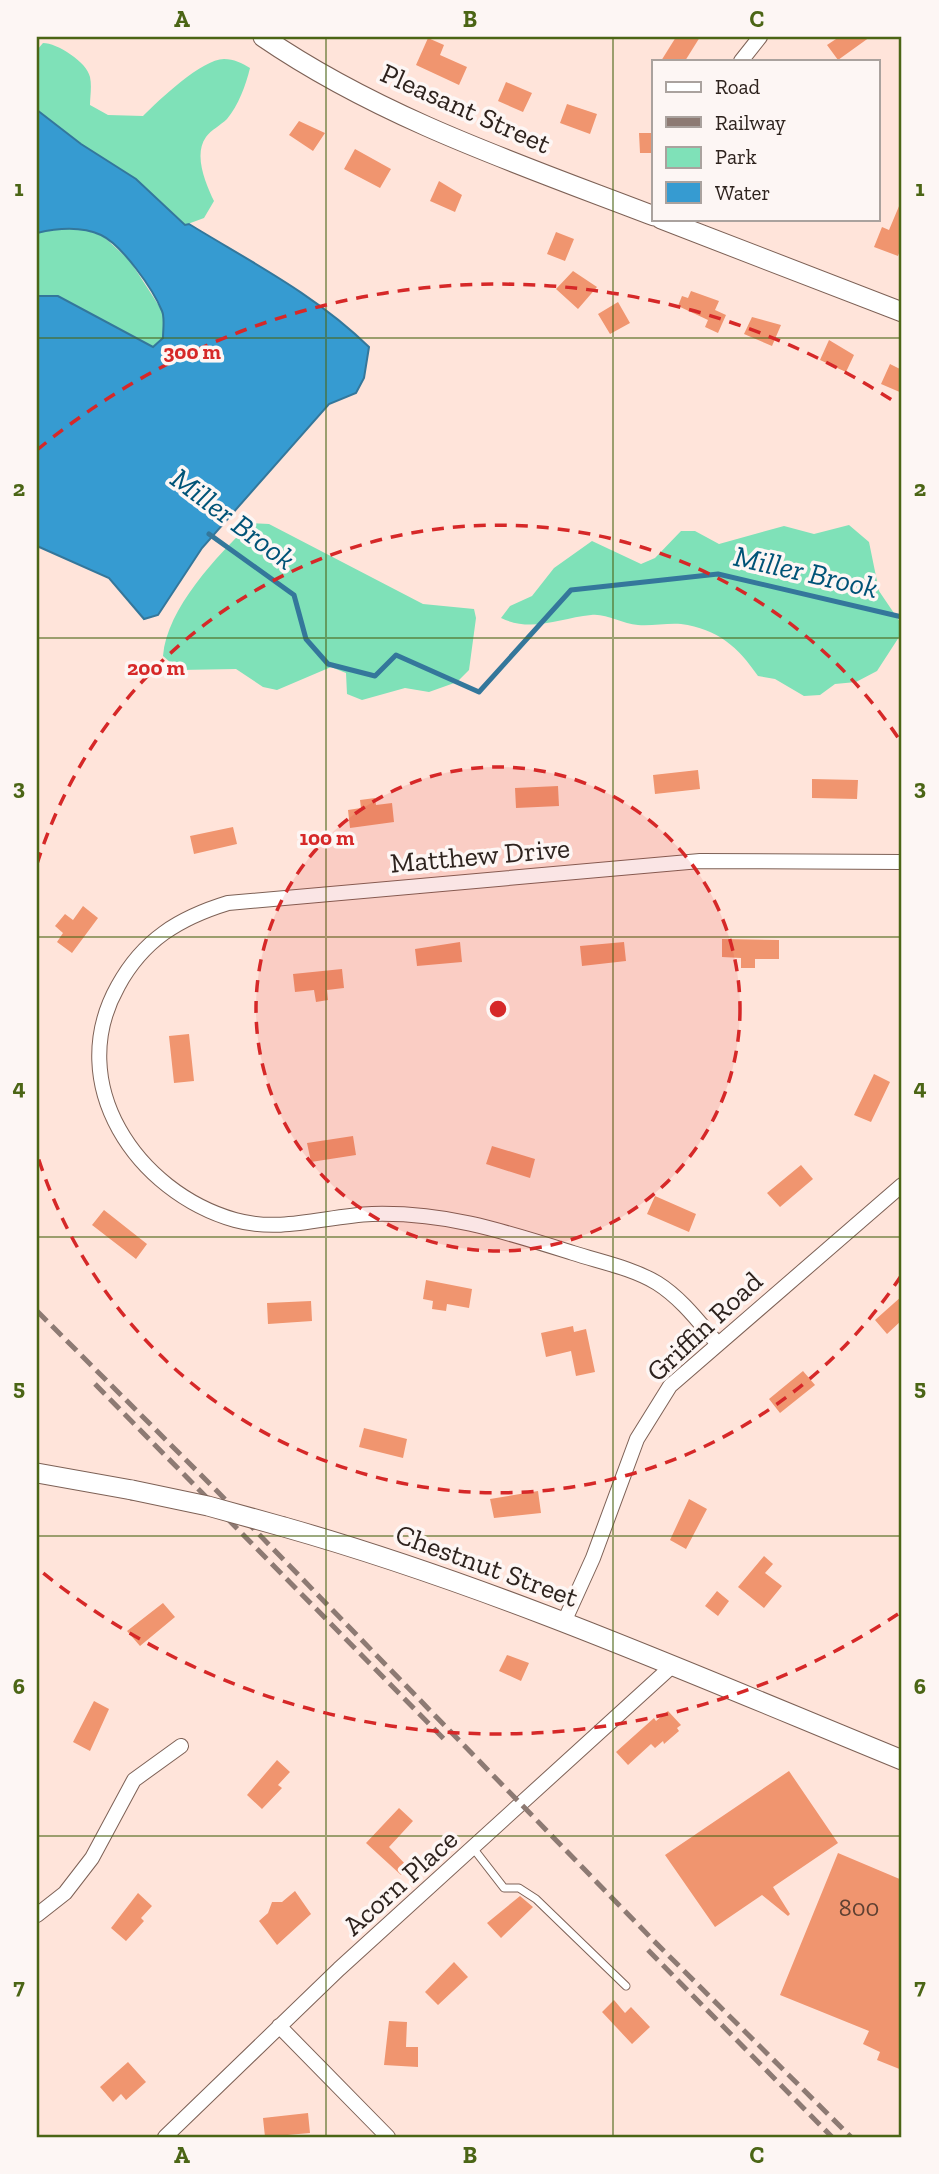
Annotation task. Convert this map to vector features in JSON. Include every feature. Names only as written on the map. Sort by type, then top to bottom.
[{"type":"main road","name":"Pleasant Street","points":[[263,37],[297,60],[456,138],[652,214]]},
{"type":"main road","name":"Pleasant Street","points":[[667,220],[902,312]]},
{"type":"main road","name":"Chestnut Street","points":[[37,1473],[208,1506],[365,1550],[564,1622],[902,1760]]},
{"type":"street","points":[[742,60],[760,37]]},
{"type":"street","name":"Matthew Drive","points":[[717,1343],[673,1295],[637,1273],[470,1221],[403,1214],[260,1225],[222,1215],[173,1191],[129,1150],[108,1102],[101,1047],[111,997],[137,956],[160,934],[196,913],[228,904],[700,861],[902,862]]},
{"type":"street","name":"Griffin Road","points":[[564,1622],[646,1422],[670,1386],[902,1185]]},
{"type":"street","name":"Acorn Place","points":[[166,2137],[279,2026],[671,1667]]},
{"type":"street","points":[[37,1915],[65,1894],[92,1858],[134,1780],[181,1746]]},
{"type":"street","points":[[279,2026],[388,2137]]},
{"type":"lane","points":[[473,1849],[504,1888],[519,1888],[536,1899],[626,1986]]},
{"type":"green space","points":[[43,43],[63,50],[83,65],[90,77],[90,105],[108,115],[143,116],[181,82],[215,61],[231,60],[250,68],[235,108],[227,119],[208,134],[202,144],[202,169],[214,201],[204,218],[185,225],[136,179],[81,144],[37,110],[37,50]]},
{"type":"green space","points":[[57,228],[82,229],[103,236],[130,261],[163,312],[163,338],[154,347],[58,296],[37,296],[37,233]]},
{"type":"green space","points":[[251,523],[269,524],[423,604],[474,609],[476,618],[469,670],[457,682],[429,692],[405,688],[362,700],[347,694],[346,673],[331,667],[277,690],[263,687],[236,669],[179,670],[163,656],[174,620],[209,567]]},
{"type":"green space","points":[[849,525],[869,542],[879,591],[900,622],[901,634],[877,671],[856,682],[835,684],[820,695],[804,696],[775,679],[758,676],[735,648],[716,635],[694,626],[638,625],[597,615],[535,624],[501,618],[510,606],[532,596],[554,568],[592,541],[641,564],[655,558],[681,531],[695,531],[719,544],[784,526],[814,534]]},
{"type":"water","points":[[37,110],[81,144],[136,179],[185,225],[189,224],[305,295],[349,328],[369,347],[364,378],[356,393],[329,404],[202,548],[158,615],[144,619],[109,578],[37,546],[37,296],[58,296],[153,347],[163,338],[164,320],[158,302],[144,280],[109,240],[93,232],[77,229],[37,233]]},
{"type":"building","points":[[676,37],[700,37],[686,60],[662,60]]},
{"type":"building","points":[[839,37],[870,37],[838,60],[827,45]]},
{"type":"building","points":[[428,38],[444,45],[440,55],[467,67],[459,85],[416,65]]},
{"type":"building","points":[[506,82],[532,93],[523,112],[498,101]]},
{"type":"building","points":[[567,104],[597,114],[590,134],[560,123]]},
{"type":"building","points":[[299,121],[325,133],[313,151],[289,135]]},
{"type":"building","points":[[639,133],[652,133],[652,153],[640,153]]},
{"type":"building","points":[[355,149],[391,169],[380,188],[344,169]]},
{"type":"building","points":[[439,181],[462,195],[455,212],[430,201]]},
{"type":"building","points":[[902,199],[902,245],[898,256],[874,247],[882,227],[889,230]]},
{"type":"building","points":[[556,232],[574,239],[565,261],[547,254]]},
{"type":"building","points":[[573,271],[597,287],[578,309],[556,289]]},
{"type":"building","points":[[691,291],[719,301],[715,310],[726,315],[718,333],[705,327],[708,320],[678,306],[682,296],[688,298]]},
{"type":"building","points":[[618,302],[630,323],[610,334],[598,314]]},
{"type":"building","points":[[752,317],[781,325],[772,346],[744,334]]},
{"type":"building","points":[[829,340],[854,355],[846,372],[820,360]]},
{"type":"building","points":[[890,364],[902,370],[902,393],[881,384]]},
{"type":"building","points":[[698,770],[700,789],[655,794],[653,775]]},
{"type":"building","points":[[812,779],[858,780],[857,799],[812,798]]},
{"type":"building","points":[[558,786],[559,806],[516,808],[515,788]]},
{"type":"building","points":[[375,798],[376,805],[392,803],[394,822],[350,828],[348,810],[361,808],[360,800]]},
{"type":"building","points":[[233,827],[237,844],[194,854],[190,836]]},
{"type":"building","points":[[83,906],[98,918],[72,953],[57,942],[63,933],[55,926],[65,914],[73,920]]},
{"type":"building","points":[[722,939],[779,940],[779,959],[755,959],[755,968],[741,968],[741,958],[722,957]]},
{"type":"building","points":[[460,942],[462,962],[417,966],[415,949]]},
{"type":"building","points":[[624,942],[626,961],[582,966],[580,946]]},
{"type":"building","points":[[342,969],[344,988],[327,990],[328,1000],[316,1002],[314,990],[295,992],[293,974]]},
{"type":"building","points":[[189,1034],[194,1081],[174,1083],[169,1036]]},
{"type":"building","points":[[874,1074],[890,1082],[871,1122],[854,1115]]},
{"type":"building","points":[[353,1136],[356,1155],[311,1162],[307,1143]]},
{"type":"building","points":[[492,1146],[535,1159],[530,1178],[486,1164]]},
{"type":"building","points":[[801,1165],[813,1179],[780,1207],[767,1193]]},
{"type":"building","points":[[655,1196],[696,1214],[689,1232],[647,1214]]},
{"type":"building","points":[[104,1210],[147,1244],[136,1259],[92,1225]]},
{"type":"building","points":[[426,1280],[472,1289],[469,1308],[447,1304],[446,1311],[432,1309],[433,1301],[423,1299]]},
{"type":"building","points":[[902,1296],[902,1320],[887,1334],[875,1320]]},
{"type":"building","points":[[311,1301],[312,1321],[268,1324],[267,1303]]},
{"type":"building","points":[[573,1326],[574,1332],[586,1329],[595,1372],[576,1376],[571,1351],[546,1357],[541,1333]]},
{"type":"building","points":[[803,1371],[815,1385],[780,1413],[769,1399]]},
{"type":"building","points":[[364,1428],[407,1439],[403,1458],[359,1447]]},
{"type":"building","points":[[538,1491],[541,1513],[494,1518],[490,1499]]},
{"type":"building","points":[[689,1499],[707,1509],[686,1549],[670,1540]]},
{"type":"building","points":[[764,1556],[773,1564],[765,1573],[782,1586],[764,1608],[738,1587]]},
{"type":"building","points":[[717,1591],[729,1601],[718,1616],[705,1606]]},
{"type":"building","points":[[163,1603],[175,1617],[140,1646],[127,1631]]},
{"type":"building","points":[[507,1655],[529,1663],[521,1681],[499,1671]]},
{"type":"building","points":[[94,1701],[109,1709],[90,1751],[73,1742]]},
{"type":"building","points":[[668,1711],[681,1725],[677,1728],[679,1731],[664,1744],[663,1741],[655,1748],[651,1744],[628,1765],[616,1752],[654,1718],[656,1721]]},
{"type":"building","points":[[277,1760],[290,1772],[278,1785],[282,1788],[262,1809],[247,1795]]},
{"type":"building","points":[[789,1771],[838,1843],[773,1887],[790,1914],[788,1916],[762,1895],[715,1927],[665,1855]]},
{"type":"building","points":[[399,1808],[413,1821],[389,1847],[408,1867],[401,1875],[366,1843]]},
{"type":"building","points":[[838,1853],[902,1880],[902,2070],[877,2060],[880,2052],[863,2044],[869,2031],[780,1995]]},
{"type":"building","points":[[295,1891],[311,1914],[277,1945],[259,1921],[268,1913],[272,1902],[282,1902]]},
{"type":"building","points":[[138,1893],[152,1906],[141,1918],[144,1921],[126,1941],[111,1928]]},
{"type":"building","points":[[520,1896],[533,1907],[501,1938],[487,1923]]},
{"type":"building","points":[[454,1962],[468,1977],[438,2005],[425,1992]]},
{"type":"building","points":[[614,2000],[625,2013],[631,2007],[650,2027],[632,2044],[602,2012]]},
{"type":"building","points":[[389,2021],[407,2022],[406,2047],[418,2047],[418,2067],[384,2065]]},
{"type":"building","points":[[128,2062],[146,2082],[126,2100],[121,2094],[113,2102],[100,2087]]},
{"type":"building","points":[[308,2113],[310,2133],[265,2137],[263,2118]]},
{"type":"waterway","name":"Miller Brook","points":[[209,534],[294,595],[306,639],[328,664],[375,676],[396,655],[479,692],[571,590],[718,574],[902,617]]},
{"type":"railway","points":[[37,1311],[216,1490],[652,1939],[851,2137]]},
{"type":"railway","points":[[95,1384],[446,1741]]},
{"type":"railway","points":[[648,1950],[832,2137]]}]
